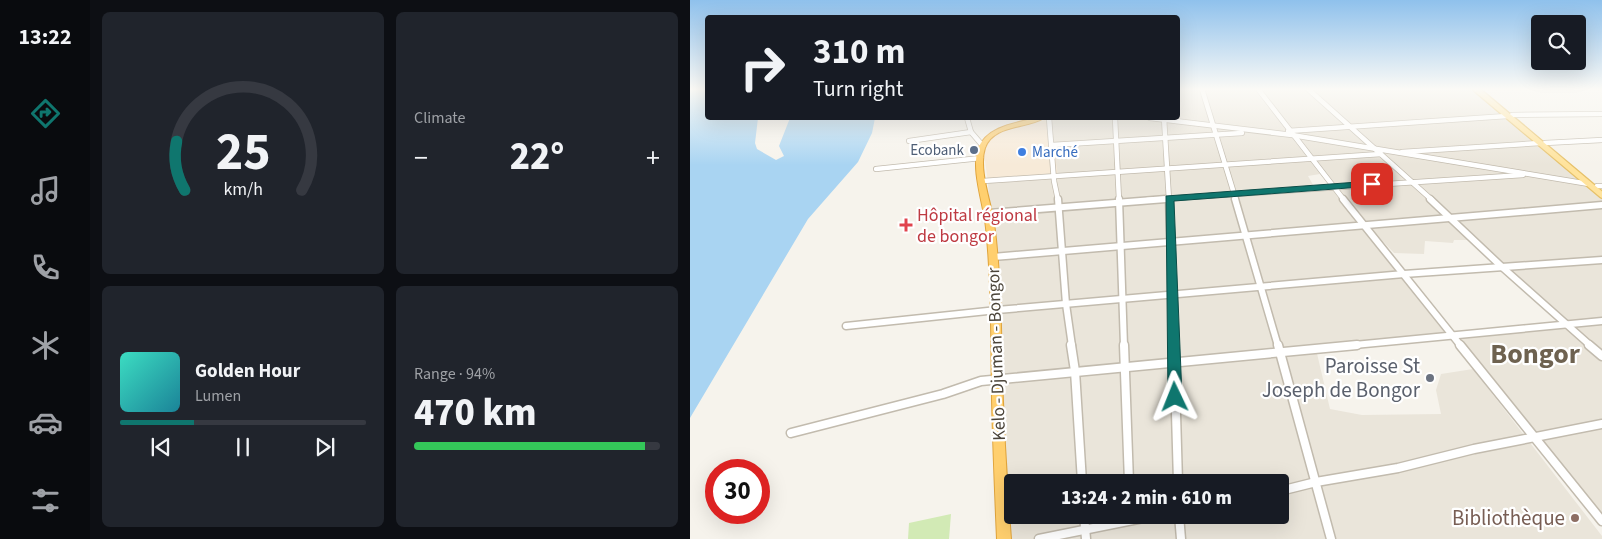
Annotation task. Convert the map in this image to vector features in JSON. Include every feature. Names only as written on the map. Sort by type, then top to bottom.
[{"type":"highway","points":[[983,146],[997,132],[1035,120]]},
{"type":"highway","name":"Kelo - Djuman - Bongor","points":[[983,146],[981,158],[989,213],[997,310],[997,380],[1004,539]]},
{"type":"main road","points":[[1508,114],[1602,195]]},
{"type":"main road","points":[[1542,143],[1600,187]]},
{"type":"street","points":[[1210,114],[1260,288],[1281,352],[1332,539]]},
{"type":"street","points":[[1276,114],[1309,158],[1602,521]]},
{"type":"street","points":[[1335,114],[1602,356]]},
{"type":"street","points":[[1170,120],[1214,127],[1290,133],[1510,116],[1595,114]]},
{"type":"street","points":[[968,120],[972,132],[983,146]]},
{"type":"street","points":[[1049,120],[1059,206],[1066,304],[1075,371],[1081,474]]},
{"type":"street","points":[[1115,120],[1114,141],[1120,202],[1129,474]]},
{"type":"street","points":[[1164,120],[1168,167],[1178,474]]},
{"type":"street","points":[[909,141],[972,132]]},
{"type":"street","points":[[1052,145],[1263,132]]},
{"type":"street","points":[[1290,133],[1379,152],[1589,184]]},
{"type":"street","points":[[1391,153],[1602,140]]},
{"type":"street","points":[[983,181],[1379,152]]},
{"type":"street","points":[[876,169],[981,158]]},
{"type":"street","points":[[989,213],[1332,186],[1523,175]]},
{"type":"street","points":[[993,257],[1602,205]]},
{"type":"street","points":[[846,326],[997,310],[1404,274],[1602,260]]},
{"type":"street","points":[[791,433],[943,394],[981,381],[1602,321]]},
{"type":"street","points":[[1289,489],[1316,482],[1398,468],[1474,449],[1602,424]]},
{"type":"street","points":[[1039,539],[1085,534],[1112,524]]},
{"type":"street","points":[[1180,524],[1181,539]]},
{"type":"shaded area","points":[[1180,114],[1274,114],[1320,174],[1308,176],[1316,190],[1332,189],[1447,333],[1315,345],[1330,409],[1362,415],[1441,414],[1436,390],[1441,374],[1473,369],[1602,536],[1602,539],[1006,539],[1005,524],[1289,524],[1289,474],[1004,474],[1004,499],[988,182],[1048,120],[1180,120]]},
{"type":"shaded area","points":[[1278,114],[1503,114],[1602,198],[1602,517],[1458,339],[1567,326],[1474,240],[1454,240],[1453,243],[1425,241],[1424,254],[1394,253],[1343,199]]},
{"type":"shaded area","points":[[1043,120],[1050,120],[1058,177],[988,182],[984,154],[987,144],[997,134]]},
{"type":"green space","points":[[951,514],[949,539],[908,539],[909,523]]},
{"type":"water","points":[[690,114],[705,114],[705,120],[758,120],[755,143],[757,149],[776,160],[784,156],[779,146],[789,120],[875,120],[872,133],[858,162],[808,219],[690,418]]},
{"type":"place","name":"Ecobank","points":[[974,150]]},
{"type":"place","name":"Marché","points":[[1022,152]]},
{"type":"place","name":"Hôpital régional de bongor","points":[[906,225]]},
{"type":"place","name":"Paroisse St Joseph de Bongor","points":[[1430,378]]},
{"type":"place","name":"Bibliothèque","points":[[1575,518]]},
{"type":"district","name":"Bongor","points":[[1535,353]]},
{"type":"route","points":[[1175,397],[1169,199],[1372,184]]}]
